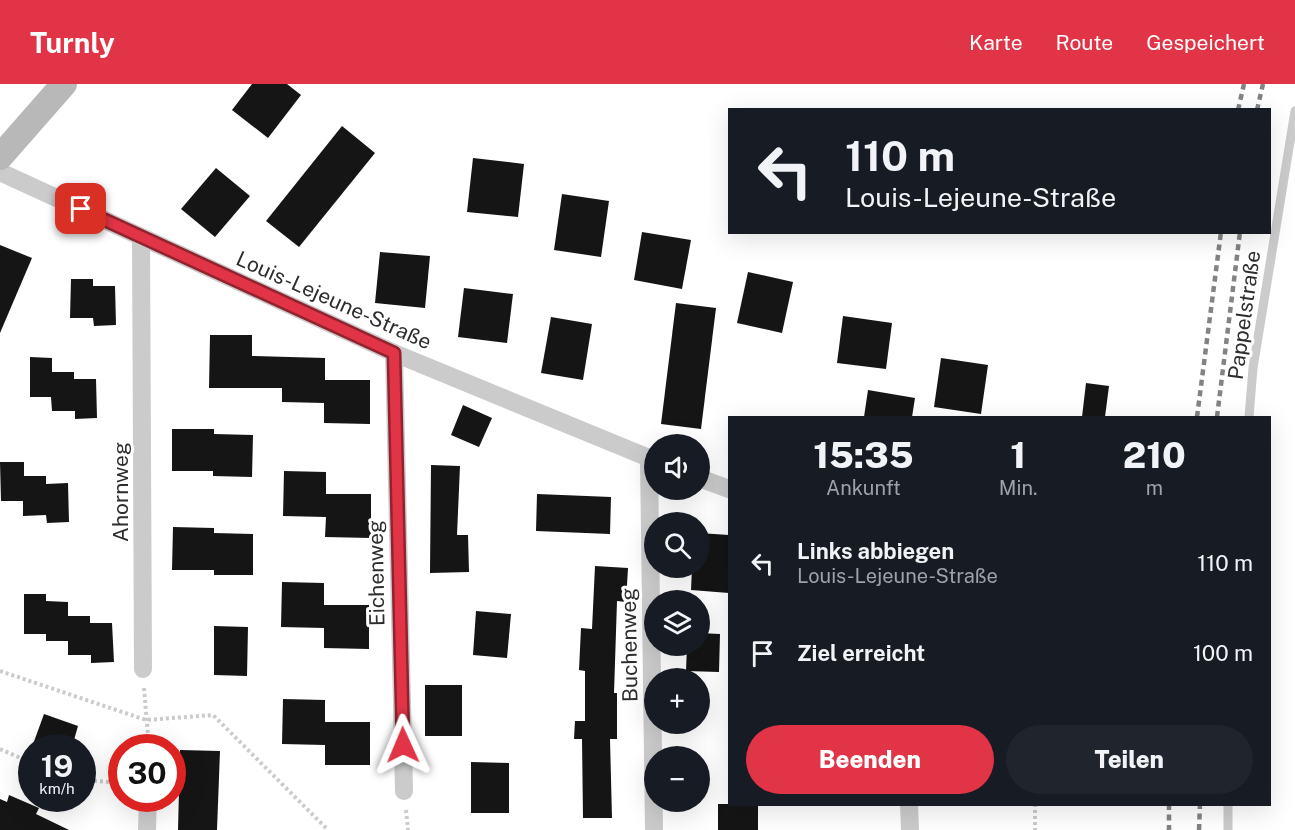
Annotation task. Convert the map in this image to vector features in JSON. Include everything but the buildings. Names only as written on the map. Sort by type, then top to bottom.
[{"type":"street","points":[[0,157],[64,84]]},
{"type":"street","name":"Louis-Lejeune-Straße","points":[[0,171],[394,353],[644,457]]},
{"type":"street","name":"Ahornweg","points":[[141,237],[143,669]]},
{"type":"street","name":"Eichenweg","points":[[394,353],[404,791]]},
{"type":"street","points":[[710,482],[728,489]]},
{"type":"street","name":"Buchenweg","points":[[652,500],[654,830]]},
{"type":"street","points":[[909,806],[910,830]]},
{"type":"street","points":[[147,830],[148,812]]},
{"type":"lane","name":"Pappelstraße","points":[[1249,416],[1253,368],[1295,111]]},
{"type":"lane","points":[[1228,806],[1228,830]]},
{"type":"path","points":[[143,669],[148,734]]},
{"type":"path","points":[[0,671],[146,720],[213,715],[328,830]]},
{"type":"path","points":[[0,749],[18,757]]},
{"type":"path","points":[[1035,806],[1035,830]]},
{"type":"railway","points":[[1238,108],[1244,84]]},
{"type":"railway","points":[[1257,108],[1263,84]]},
{"type":"railway","points":[[1197,416],[1221,234]]},
{"type":"railway","points":[[1217,416],[1240,234]]},
{"type":"railway","points":[[1169,806],[1169,830]]},
{"type":"railway","points":[[1199,830],[1200,806]]},
{"type":"route","points":[[81,209],[394,353],[403,745]]}]
